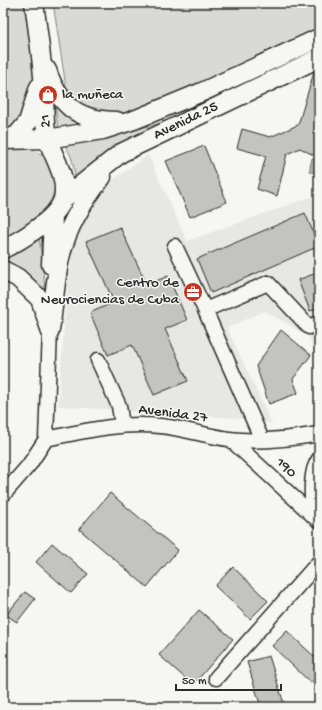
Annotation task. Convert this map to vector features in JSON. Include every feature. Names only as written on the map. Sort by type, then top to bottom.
[{"type":"main road","points":[[34,3],[42,54],[56,92],[65,104],[87,118],[100,120],[134,120]]},
{"type":"main road","name":"Avenida 25","points":[[4,140],[47,139],[103,130],[134,120],[202,92],[319,38]]},
{"type":"main road","points":[[4,140],[17,135],[28,122],[39,89],[42,54]]},
{"type":"main road","name":"21","points":[[42,54],[47,139]]},
{"type":"main road","name":"Avenida 25","points":[[53,215],[63,199],[121,153],[319,58]]},
{"type":"main road","points":[[47,139],[60,167],[63,199]]},
{"type":"main road","points":[[50,330],[61,254],[73,219],[86,196],[121,153]]},
{"type":"main road","points":[[50,330],[53,215]]},
{"type":"main road","points":[[3,249],[15,244],[53,215]]},
{"type":"main road","points":[[3,270],[18,278],[40,299],[50,330]]},
{"type":"street","points":[[175,246],[262,440]]},
{"type":"street","points":[[205,310],[268,284],[309,327],[319,323]]},
{"type":"street","points":[[3,495],[29,465],[46,439],[50,330]]},
{"type":"street","points":[[98,360],[119,406],[122,425]]},
{"type":"street","name":"Avenida 27","points":[[46,439],[122,425],[160,426],[230,439],[291,439],[319,434]]},
{"type":"street","name":"190","points":[[230,439],[316,519]]},
{"type":"street","points":[[316,519],[311,490],[316,463],[319,459]]},
{"type":"street","points":[[216,678],[319,562]]},
{"type":"shaded area","points":[[3,3],[34,3],[41,54],[34,106],[3,140]]},
{"type":"shaded area","points":[[53,3],[319,3],[319,27],[169,98],[126,114],[104,113],[80,104],[66,87]]},
{"type":"shaded area","points":[[55,104],[70,119],[87,126],[58,128]]},
{"type":"shaded area","points":[[167,121],[75,178],[72,160],[64,144],[95,141]]},
{"type":"shaded area","points":[[11,147],[30,149],[43,155],[55,187],[53,196],[42,212],[27,225],[3,241],[3,149]]},
{"type":"shaded area","name":"Centro de Neurociencias de Cuba","points":[[148,155],[187,241],[319,194],[319,360],[308,336],[265,311],[227,328],[272,424],[235,418],[58,406],[66,301],[73,244],[88,214],[107,184]]},
{"type":"shaded area","points":[[312,158],[319,159],[319,173],[309,172]]},
{"type":"shaded area","points":[[39,236],[46,296],[27,273],[3,260],[21,250]]},
{"type":"building","points":[[319,70],[319,158],[300,148],[287,154],[277,196],[257,189],[266,156],[237,148],[242,129],[270,137],[298,125],[314,72]]},
{"type":"building","points":[[204,146],[227,202],[190,217],[166,161]]},
{"type":"building","points":[[305,213],[319,246],[211,293],[197,259]]},
{"type":"building","name":"Centro de Neurociencias de Cuba","points":[[120,227],[147,285],[168,276],[187,320],[165,329],[188,381],[154,395],[132,345],[108,355],[90,313],[114,302],[86,241]]},
{"type":"building","points":[[319,272],[319,308],[310,311],[298,280]]},
{"type":"building","points":[[281,330],[311,355],[293,379],[298,393],[269,404],[256,366]]},
{"type":"building","points":[[110,493],[178,550],[147,587],[79,529]]},
{"type":"building","points":[[52,543],[88,574],[71,593],[36,562]]},
{"type":"building","points":[[233,567],[268,601],[250,619],[215,586]]},
{"type":"building","points":[[25,592],[35,599],[17,622],[6,615]]},
{"type":"building","points":[[199,610],[233,639],[193,685],[159,655]]},
{"type":"building","points":[[287,631],[319,661],[319,674],[311,683],[272,646]]},
{"type":"building","points":[[269,656],[285,707],[261,707],[247,662]]},
{"type":"place","name":"la muñeca","points":[[48,95]]},
{"type":"place","name":"Centro de Neurociencias de Cuba","points":[[193,292]]}]
